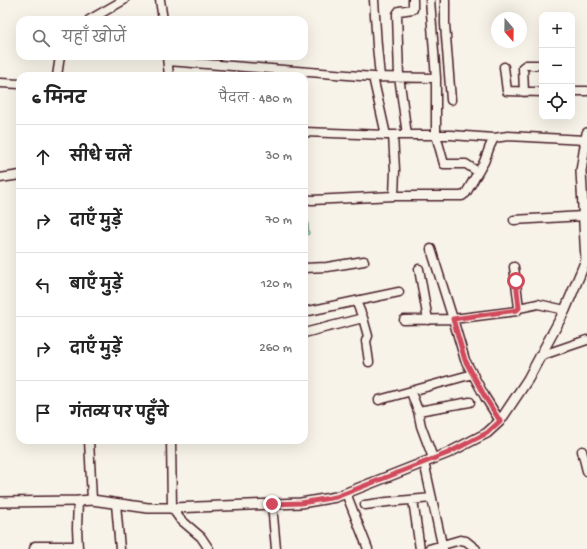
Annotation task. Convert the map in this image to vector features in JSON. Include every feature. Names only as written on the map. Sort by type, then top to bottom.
[{"type":"street","points":[[96,16],[124,0]]},
{"type":"street","points":[[160,0],[162,16]]},
{"type":"street","points":[[374,0],[377,46],[377,77],[395,170],[394,196]]},
{"type":"street","points":[[407,135],[399,76],[396,14],[399,11],[412,9],[413,0]]},
{"type":"street","points":[[430,0],[436,78],[436,135],[444,164],[466,164],[478,172]]},
{"type":"street","points":[[445,0],[445,24],[451,100]]},
{"type":"street","points":[[58,72],[59,60]]},
{"type":"street","points":[[168,60],[168,72]]},
{"type":"street","points":[[190,60],[377,77],[399,76],[436,78]]},
{"type":"street","points":[[524,92],[524,66],[539,65]]},
{"type":"street","points":[[504,67],[507,91],[539,92]]},
{"type":"street","points":[[0,83],[16,84]]},
{"type":"street","points":[[575,91],[587,91]]},
{"type":"street","points":[[0,502],[78,502],[92,500],[148,508],[301,503],[336,497],[448,453],[487,433],[500,421],[528,379],[565,310],[587,260],[581,171],[586,137],[508,136],[494,138],[450,135],[389,135],[308,132]]},
{"type":"street","points":[[308,200],[394,196],[462,196],[466,193],[484,162],[494,138]]},
{"type":"street","points":[[0,178],[16,176]]},
{"type":"street","points":[[514,220],[584,216]]},
{"type":"street","points":[[431,249],[465,360],[500,421]]},
{"type":"street","points":[[308,268],[327,267],[364,261]]},
{"type":"street","points":[[514,268],[519,308]]},
{"type":"street","points":[[419,269],[428,320]]},
{"type":"street","points":[[308,311],[399,292]]},
{"type":"street","points":[[356,301],[368,336],[366,343],[369,362]]},
{"type":"street","points":[[404,320],[453,319],[517,310],[519,308],[538,304],[565,310]]},
{"type":"street","points":[[308,332],[363,318]]},
{"type":"street","points":[[540,356],[587,340]]},
{"type":"street","points":[[379,400],[472,374]]},
{"type":"street","points":[[411,392],[418,411],[421,426],[433,458]]},
{"type":"street","points":[[418,411],[470,402]]},
{"type":"street","points":[[89,444],[92,500]]},
{"type":"street","points":[[171,444],[172,508],[180,520],[193,529],[201,537],[209,549]]},
{"type":"street","points":[[582,451],[587,471]]},
{"type":"street","points":[[424,462],[442,547]]},
{"type":"street","points":[[346,493],[368,549]]},
{"type":"street","points":[[365,505],[432,498]]},
{"type":"street","points":[[413,500],[420,549]]},
{"type":"street","points":[[34,549],[35,546],[78,547],[78,502]]},
{"type":"street","points":[[116,504],[120,549]]},
{"type":"street","points":[[272,504],[276,549]]},
{"type":"street","points":[[430,549],[442,547],[460,540],[466,541],[476,549]]},
{"type":"route","points":[[272,504],[301,503],[336,497],[448,453],[487,433],[493,428],[500,421],[465,360],[453,319],[517,310],[519,308],[516,281]]}]
